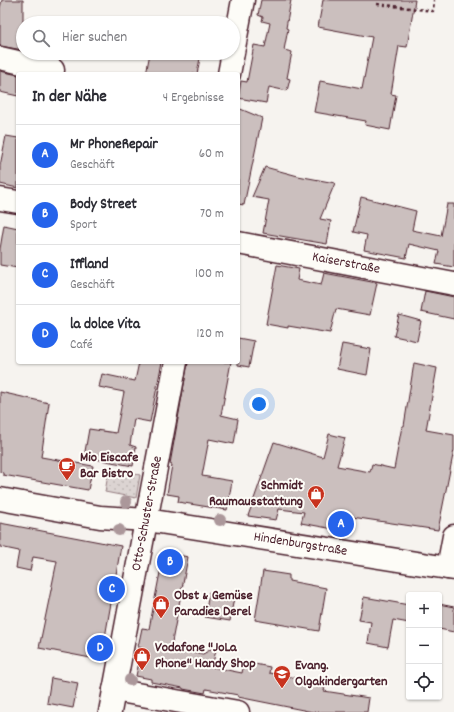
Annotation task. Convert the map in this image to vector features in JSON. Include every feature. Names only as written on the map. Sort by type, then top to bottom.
[{"type":"street","points":[[240,16],[243,0]]},
{"type":"street","points":[[0,58],[53,70],[52,72]]},
{"type":"street","points":[[229,72],[232,60]]},
{"type":"street","points":[[0,199],[16,202]]},
{"type":"street","name":"Kaiserstraße","points":[[240,243],[454,284]]},
{"type":"street","name":"Otto-Schuster-Straße","points":[[110,712],[176,364]]},
{"type":"street","name":"Hindenburgstraße","points":[[0,489],[104,507],[147,520]]},
{"type":"street","name":"Hindenburgstraße","points":[[0,499],[100,517],[147,520],[451,568]]},
{"type":"street","points":[[451,568],[454,536]]},
{"type":"street","points":[[114,690],[238,712]]},
{"type":"path","points":[[377,4],[433,11],[434,0]]},
{"type":"shaded area","points":[[109,469],[140,475],[136,498],[105,492]]},
{"type":"building","points":[[2,0],[23,0],[23,16],[16,16],[16,49],[0,46],[0,8]]},
{"type":"building","points":[[261,0],[291,0],[284,50],[292,52],[287,78],[290,79],[287,91],[269,87],[266,103],[240,98],[241,81],[247,82],[254,45],[265,47],[270,23],[262,21],[263,17],[258,15]]},
{"type":"building","points":[[323,0],[415,0],[407,47],[399,46],[391,94],[396,95],[390,130],[365,125],[366,121],[314,112],[320,81],[362,89],[372,37],[318,27]]},
{"type":"building","points":[[149,60],[200,60],[197,72],[146,72]]},
{"type":"building","points":[[0,71],[16,75],[16,96],[0,92]]},
{"type":"building","points":[[240,109],[262,118],[244,205],[240,204]]},
{"type":"building","points":[[6,136],[16,138],[16,188],[0,184],[0,166]]},
{"type":"building","points":[[265,167],[298,176],[335,183],[320,219],[331,221],[327,244],[263,233],[269,200],[252,197]]},
{"type":"building","points":[[361,197],[416,211],[412,230],[441,236],[447,204],[454,204],[454,267],[436,264],[439,251],[409,244],[406,258],[364,250],[367,235],[353,232]]},
{"type":"building","points":[[4,225],[16,228],[16,268],[0,265],[0,249]]},
{"type":"building","points":[[277,265],[299,269],[297,280],[321,285],[324,273],[377,283],[370,315],[336,309],[330,333],[266,324]]},
{"type":"building","points":[[425,291],[454,297],[454,319],[421,312]]},
{"type":"building","points":[[399,315],[421,321],[417,341],[394,336]]},
{"type":"building","points":[[240,338],[254,341],[249,367],[238,365],[240,364]]},
{"type":"building","points":[[342,344],[371,349],[367,375],[337,369]]},
{"type":"building","points":[[414,363],[437,368],[426,430],[454,435],[454,450],[438,530],[352,517],[350,532],[301,523],[304,512],[279,509],[276,520],[248,516],[274,442],[323,457],[329,434],[345,438],[337,466],[370,472],[372,464],[394,469],[402,426],[404,426]]},
{"type":"building","points":[[139,364],[162,364],[150,422],[134,419],[130,445],[136,447],[133,466],[84,457],[89,429],[116,433],[124,392],[99,387],[102,374],[135,381]]},
{"type":"building","points":[[188,364],[231,364],[221,415],[238,419],[234,444],[209,439],[202,476],[232,481],[227,510],[178,502],[179,496],[167,494],[172,465],[170,464]]},
{"type":"building","points":[[0,392],[49,403],[41,457],[93,466],[88,490],[3,475],[3,473],[0,472]]},
{"type":"building","points":[[0,523],[121,546],[101,660],[39,648],[57,561],[33,557],[30,571],[16,568],[19,551],[0,547]]},
{"type":"building","points":[[164,552],[188,557],[171,647],[203,654],[217,646],[212,667],[242,673],[244,662],[270,667],[269,673],[326,683],[324,691],[369,698],[367,712],[313,712],[206,689],[205,693],[183,689],[151,682],[151,679],[136,676],[142,648],[138,647],[142,628],[149,629]]},
{"type":"building","points":[[263,571],[289,575],[289,581],[326,588],[319,631],[255,620]]},
{"type":"building","points":[[209,592],[234,597],[230,621],[205,617]]},
{"type":"building","points":[[364,597],[406,604],[406,622],[393,620],[388,647],[368,643],[371,622],[359,620]]},
{"type":"building","points":[[442,605],[454,607],[454,632],[442,630]]},
{"type":"building","points":[[51,678],[78,683],[73,708],[47,703]]},
{"type":"place","name":"Mio Eiscafe Bar Bistro","points":[[67,481]]},
{"type":"place","name":"Schmidt Raumausstattung","points":[[316,509]]},
{"type":"place","name":"Mr PhoneRepair","points":[[341,524]]},
{"type":"place","name":"Body Street","points":[[170,562]]},
{"type":"place","name":"Iffland","points":[[112,589]]},
{"type":"place","name":"Obst & Gemüse Paradies Derel","points":[[161,619]]},
{"type":"place","name":"la dolce Vita","points":[[100,648]]},
{"type":"place","name":"Vodafone \"JoLa Phone\" Handy Shop","points":[[142,671]]},
{"type":"place","name":"Evang. Olgakindergarten","points":[[282,689]]}]
